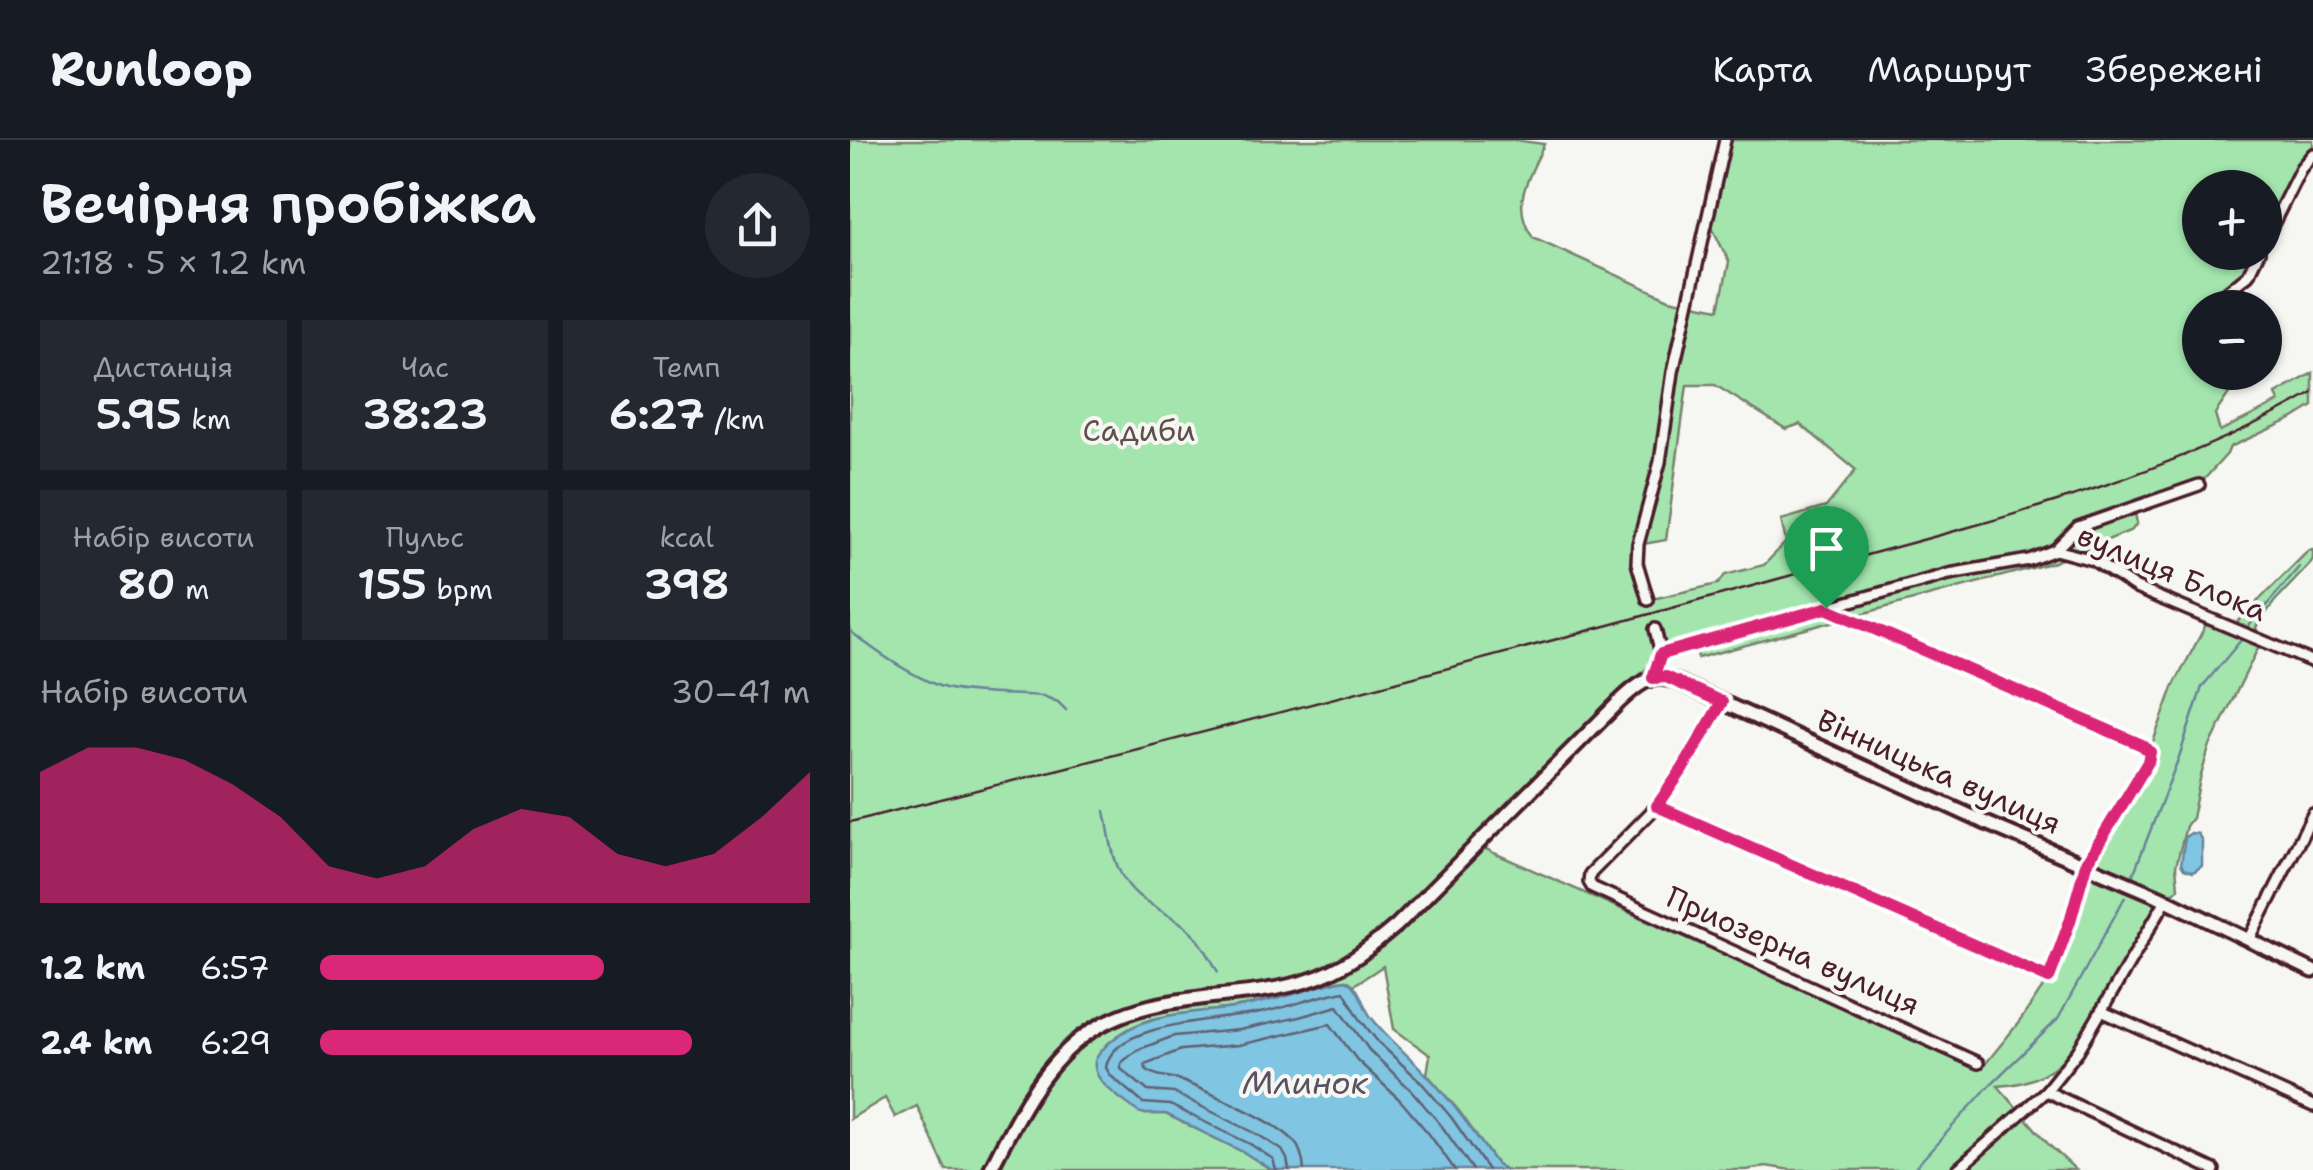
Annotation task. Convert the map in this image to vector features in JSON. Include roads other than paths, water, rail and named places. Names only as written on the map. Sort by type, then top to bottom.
[{"type":"street","points":[[1648,600],[1637,563],[1638,544],[1660,462],[1673,372],[1724,140]]},
{"type":"street","points":[[2282,207],[2313,154]]},
{"type":"street","points":[[2229,290],[2250,270]]},
{"type":"street","points":[[2055,550],[2078,527],[2199,485]]},
{"type":"street","name":"вулиця Блока","points":[[1661,654],[1949,574],[2029,560],[2055,550],[2093,560],[2136,588],[2313,662]]},
{"type":"street","points":[[1722,702],[1657,806],[2049,978],[2086,864],[2148,762],[2150,752],[2142,745],[1826,608]]},
{"type":"street","points":[[990,1170],[1034,1090],[1082,1037],[1115,1018],[1153,1005],[1318,978],[1376,944],[1629,692],[1653,678],[1661,654],[1655,629]]},
{"type":"street","name":"Вінницька вулиця","points":[[1653,678],[1666,677],[2166,900],[2313,971]]},
{"type":"street","name":"Приозерна вулиця","points":[[1657,806],[1590,874],[1592,888],[1978,1063]]},
{"type":"street","points":[[2249,940],[2313,814]]},
{"type":"street","points":[[1957,1170],[2046,1091],[2078,1051],[2166,900]]},
{"type":"street","points":[[2101,1012],[2313,1106]]},
{"type":"street","points":[[2046,1091],[2214,1170]]},
{"type":"water","points":[[2198,834],[2202,841],[2202,866],[2193,872],[2181,864],[2185,837]]},
{"type":"water","name":"Млинок","points":[[1346,980],[1355,987],[1377,1025],[1435,1084],[1497,1165],[1505,1170],[1272,1170],[1166,1114],[1138,1112],[1110,1090],[1095,1069],[1096,1058],[1109,1043],[1152,1019],[1248,1005]]},
{"type":"waterway","points":[[2249,626],[2299,567]]},
{"type":"waterway","points":[[850,631],[892,662],[939,686],[975,693],[1043,696],[1066,710]]},
{"type":"waterway","points":[[2133,875],[2202,687],[2242,639]]},
{"type":"waterway","points":[[1105,811],[1114,858],[1126,883],[1191,931],[1218,972]]},
{"type":"waterway","points":[[1913,1170],[1988,1087],[2058,1019],[2125,897]]},
{"type":"railway","points":[[850,822],[1417,676],[1970,527],[2180,457],[2313,393]]},
{"type":"park label","name":"Садиби","points":[[1139,431]]}]
